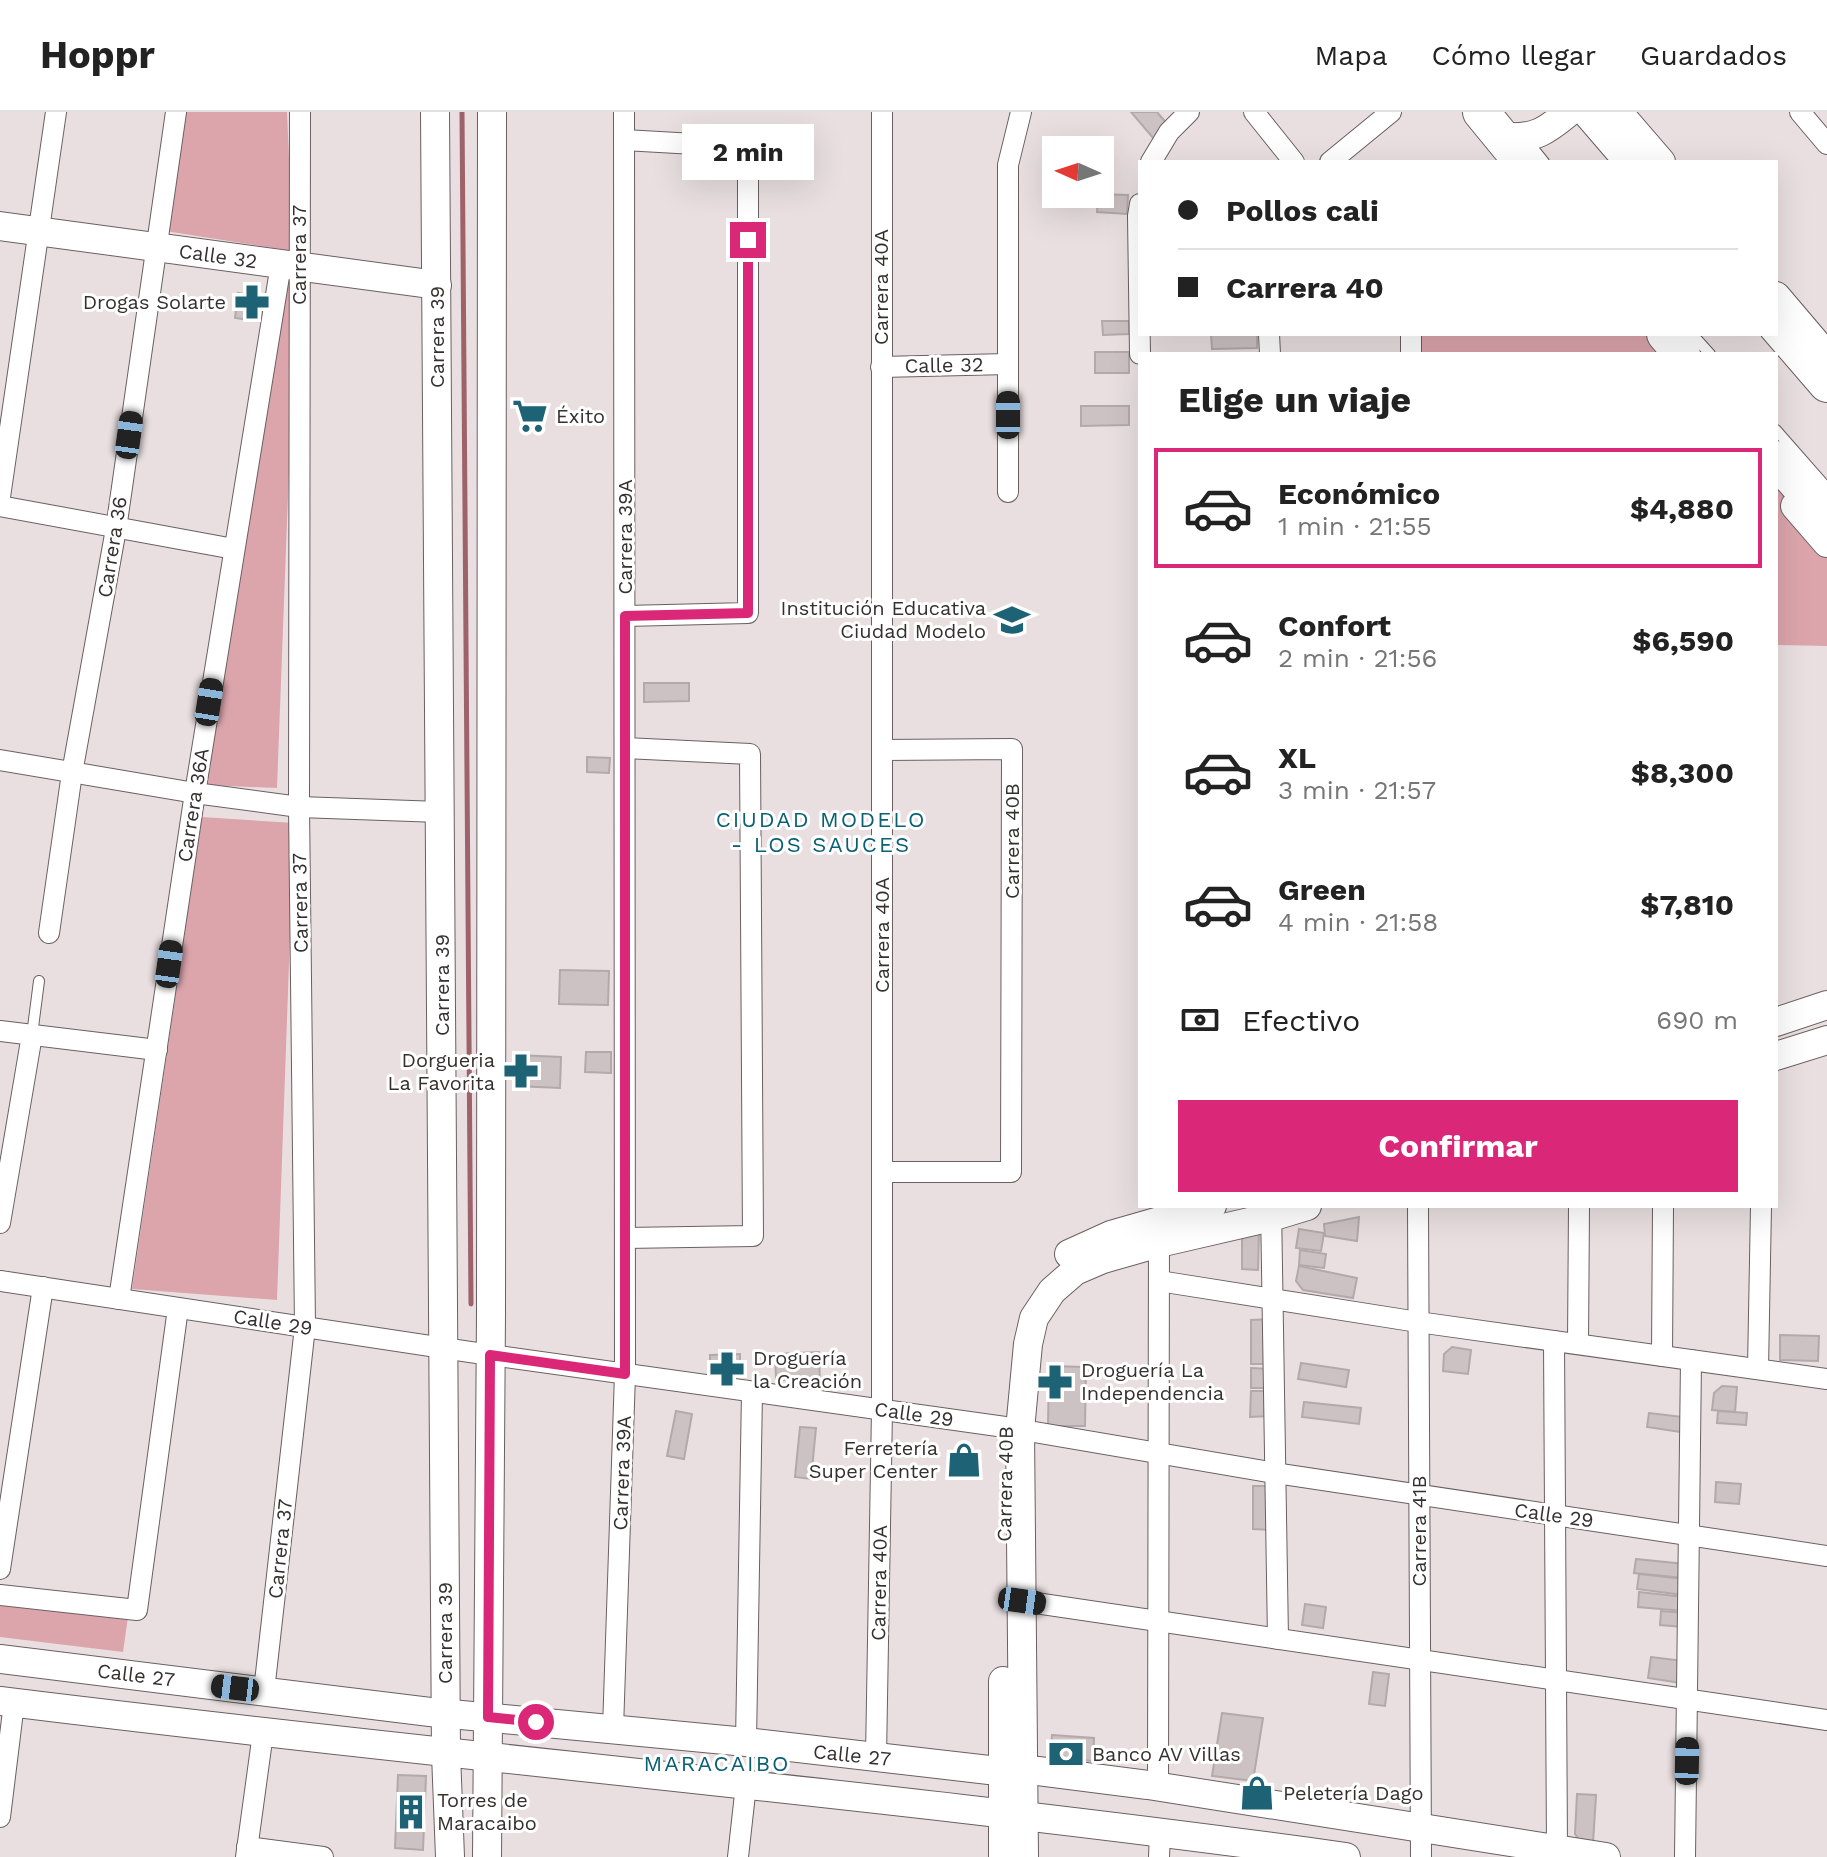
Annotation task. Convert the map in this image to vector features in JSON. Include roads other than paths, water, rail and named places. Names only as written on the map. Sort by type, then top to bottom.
[{"type":"highway","points":[[1578,114],[1632,160]]},
{"type":"highway","points":[[1778,327],[1827,384]]},
{"type":"highway","points":[[1778,461],[1827,518]]},
{"type":"main road","name":"Carrera 39","points":[[435,112],[446,1754],[450,1857]]},
{"type":"main road","points":[[487,1857],[491,1313],[492,112]]},
{"type":"main road","points":[[1460,112],[1508,140],[1546,132],[1578,114]]},
{"type":"main road","points":[[1618,112],[1659,160]]},
{"type":"main road","name":"Calle 32","points":[[0,226],[437,285]]},
{"type":"main road","points":[[1778,298],[1827,356]]},
{"type":"main road","points":[[1778,486],[1827,543]]},
{"type":"main road","points":[[1778,1021],[1827,1005]]},
{"type":"main road","points":[[1778,1055],[1827,1040]]},
{"type":"main road","points":[[1159,1231],[1208,1208]]},
{"type":"main road","points":[[1159,1231],[1295,1208]]},
{"type":"main road","name":"Carrera 40B","points":[[1013,1771],[1022,1601],[1012,1428],[1009,1344],[1012,1325],[1027,1311],[1044,1273],[1072,1252],[1111,1235],[1159,1231]]},
{"type":"main road","points":[[444,1305],[450,1317],[468,1326],[481,1322],[491,1313]]},
{"type":"main road","points":[[443,1395],[453,1383],[468,1379],[482,1385],[490,1398]]},
{"type":"main road","name":"Carrera 40B","points":[[1003,1857],[1013,1816],[1012,1428]]},
{"type":"main road","name":"Calle 27","points":[[0,1659],[446,1713],[1158,1787],[1421,1843],[1557,1849],[1606,1857]]},
{"type":"main road","name":"Calle 27","points":[[7,1702],[1013,1816],[1160,1845],[1346,1857]]},
{"type":"main road","name":"Carrera 40B","points":[[1013,1816],[1024,1857]]},
{"type":"street","points":[[0,497],[56,112]]},
{"type":"street","name":"Carrera 36","points":[[49,933],[72,773],[116,529],[176,112]]},
{"type":"street","name":"Carrera 37","points":[[264,1691],[305,1327],[290,265],[300,112]]},
{"type":"street","name":"Carrera 39A","points":[[613,1729],[625,1374],[624,112]]},
{"type":"street","name":"Carrera 40A","points":[[876,1757],[882,1410],[882,112]]},
{"type":"street","points":[[1008,492],[1008,165],[1021,112]]},
{"type":"street","points":[[1152,160],[1169,132],[1189,112]]},
{"type":"street","points":[[1254,112],[1292,160]]},
{"type":"street","points":[[1332,160],[1391,112]]},
{"type":"street","points":[[1800,112],[1827,144]]},
{"type":"street","points":[[624,140],[748,147],[748,613],[625,616]]},
{"type":"street","name":"Carrera 36A","points":[[119,1299],[234,549],[290,265]]},
{"type":"street","name":"Calle 32","points":[[881,367],[1008,364]]},
{"type":"street","points":[[0,506],[234,549]]},
{"type":"street","points":[[625,748],[750,754],[753,1236],[625,1238]]},
{"type":"street","name":"Carrera 40B","points":[[882,750],[1012,749],[1011,1172],[882,1172]]},
{"type":"street","points":[[0,760],[299,807],[440,812]]},
{"type":"street","points":[[0,1031],[157,1050]]},
{"type":"street","points":[[0,1223],[32,1035]]},
{"type":"street","name":"Carrera 41B","points":[[1418,1208],[1421,1843]]},
{"type":"street","points":[[1578,1344],[1579,1208]]},
{"type":"street","points":[[1662,1356],[1663,1208]]},
{"type":"street","points":[[1758,1369],[1761,1208]]},
{"type":"street","points":[[1271,1212],[1278,1639]]},
{"type":"street","points":[[1158,1787],[1159,1231]]},
{"type":"street","name":"Calle 29","points":[[0,1281],[490,1355],[1012,1428],[1275,1473],[1827,1556]]},
{"type":"street","points":[[1159,1281],[1418,1322],[1827,1379]]},
{"type":"street","points":[[0,1569],[43,1287]]},
{"type":"street","points":[[0,1595],[137,1610],[178,1308]]},
{"type":"street","points":[[1554,1341],[1557,1849]]},
{"type":"street","points":[[1685,1857],[1691,1360]]},
{"type":"street","points":[[746,1742],[752,1392]]},
{"type":"street","points":[[1022,1601],[1827,1720]]},
{"type":"street","points":[[0,1817],[7,1702]]},
{"type":"street","points":[[263,1733],[247,1852],[323,1857]]},
{"type":"street","points":[[738,1857],[746,1785]]},
{"type":"lane","points":[[1508,140],[1541,160]]},
{"type":"lane","points":[[1669,341],[1704,352]]},
{"type":"lane","points":[[1778,432],[1827,488]]},
{"type":"lane","points":[[32,1035],[39,981]]},
{"type":"waterway","points":[[462,112],[471,1304]]},
{"type":"place","name":"Drogas Solarte","points":[[252,302]]},
{"type":"place","name":"Éxito","points":[[530,416]]},
{"type":"place","name":"Institución Educativa Ciudad Modelo","points":[[1012,620]]},
{"type":"place","name":"Dorgueria La Favorita","points":[[521,1071]]},
{"type":"place","name":"Droguería la Creación","points":[[727,1369]]},
{"type":"place","name":"Droguería La Independencia","points":[[1055,1382]]},
{"type":"place","name":"Ferretería Super Center","points":[[964,1460]]},
{"type":"place","name":"Banco AV Villas","points":[[1066,1754]]},
{"type":"place","name":"Peletería Dago","points":[[1257,1793]]},
{"type":"place","name":"Torres de Maracaibo","points":[[411,1812]]},
{"type":"district","name":"CIUDAD MODELO - LOS SAUCES","points":[[821,832]]},
{"type":"district","name":"MARACAIBO","points":[[717,1763]]}]
